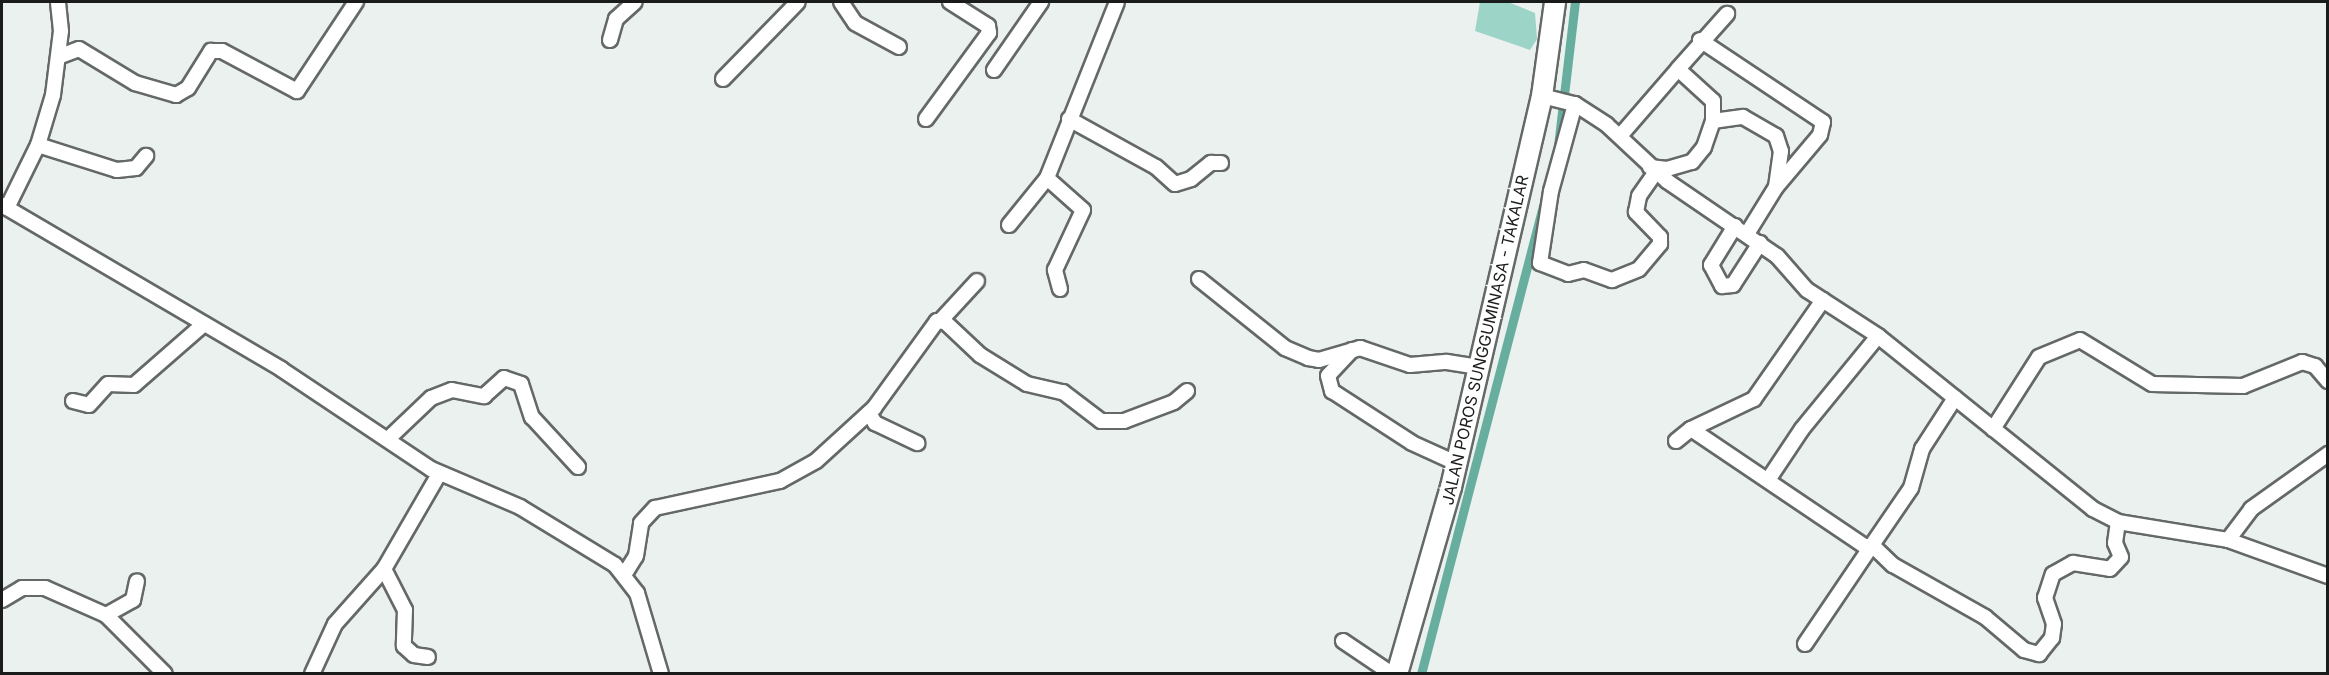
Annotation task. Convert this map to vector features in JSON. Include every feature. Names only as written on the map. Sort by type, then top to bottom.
[{"type":"highway","name":"JALAN POROS SUNGGUMINASA - TAKALAR","points":[[1397,674],[1456,463],[1546,96],[1555,2]]},
{"type":"street","points":[[58,2],[58,57],[38,145],[4,207],[204,324],[389,438],[440,474],[520,507],[609,561],[638,593],[661,674]]},
{"type":"street","points":[[58,57],[79,49],[135,83],[176,95],[188,88],[211,51],[222,51],[297,91],[356,2]]},
{"type":"street","points":[[610,40],[616,19],[635,2]]},
{"type":"street","points":[[723,79],[798,2]]},
{"type":"street","points":[[841,2],[855,23],[899,48]]},
{"type":"street","points":[[926,119],[989,33],[988,26],[950,2]]},
{"type":"street","points":[[994,70],[1041,2]]},
{"type":"street","points":[[1009,225],[1047,178],[1117,2]]},
{"type":"street","points":[[1620,136],[1700,40],[1727,14]]},
{"type":"street","points":[[1700,40],[1823,122],[1820,135],[1711,265],[1722,286],[1733,285],[1760,243]]},
{"type":"street","points":[[1653,170],[1667,169],[1692,162],[1704,147],[1713,121],[1710,96],[1678,69]]},
{"type":"street","points":[[1546,96],[1572,103],[1620,136],[1653,170],[1760,243],[1822,300],[1878,336],[2093,509],[2118,522],[2228,540],[2328,576]]},
{"type":"street","points":[[1572,103],[1551,191],[1540,263],[1568,274],[1584,270],[1612,280],[1639,269],[1660,244],[1660,237],[1636,212],[1639,196],[1653,170]]},
{"type":"street","points":[[1713,121],[1743,117],[1776,136],[1781,151],[1776,187]]},
{"type":"street","points":[[1069,119],[1156,167],[1175,184],[1211,163],[1221,163]]},
{"type":"street","points":[[38,145],[117,170],[136,168],[146,156]]},
{"type":"street","points":[[1047,178],[1083,211],[1055,270],[1060,289]]},
{"type":"street","points":[[1200,279],[1297,354],[1319,360],[1354,348],[1410,365],[1447,362],[1479,367]]},
{"type":"street","points":[[624,575],[636,556],[641,523],[655,508],[780,481],[816,461],[869,412],[933,324],[942,320],[977,281]]},
{"type":"street","points":[[1676,441],[1691,429],[1754,399],[1822,300]]},
{"type":"street","points":[[942,320],[980,355],[1027,384],[1063,392],[1101,422],[1124,421],[1174,402],[1187,391]]},
{"type":"street","points":[[73,401],[89,405],[108,384],[140,382],[204,324]]},
{"type":"street","points":[[1768,480],[1802,429],[1878,336]]},
{"type":"street","points":[[1993,429],[2039,357],[2080,340],[2152,384],[2243,386],[2302,362],[2315,366],[2328,381]]},
{"type":"street","points":[[1354,348],[1328,376],[1332,391],[1412,443],[1456,463]]},
{"type":"street","points":[[389,438],[431,398],[452,390],[484,396],[504,378],[521,384],[532,417],[578,467]]},
{"type":"street","points":[[1805,644],[1911,488],[1922,449],[1954,398]]},
{"type":"street","points":[[869,412],[875,423],[917,443]]},
{"type":"street","points":[[1691,429],[1768,480],[1853,542],[1872,545],[1893,565],[1985,617],[2024,650],[2039,654],[2052,638],[2054,624],[2045,598],[2053,574],[2073,563],[2110,569],[2121,557],[2115,543],[2118,522]]},
{"type":"street","points":[[2228,540],[2251,509],[2328,454]]},
{"type":"street","points":[[312,674],[335,624],[384,569],[440,474]]},
{"type":"street","points":[[384,569],[405,610],[405,646],[414,655],[428,657]]},
{"type":"street","points":[[106,615],[133,600],[137,581]]},
{"type":"street","points":[[2,600],[22,588],[45,588],[106,615],[165,674]]},
{"type":"street","points":[[1343,641],[1392,674]]},
{"type":"green space","points":[[1480,2],[1508,2],[1535,13],[1537,39],[1530,50],[1475,31]]},
{"type":"waterway","points":[[1558,146],[1575,2]]},
{"type":"waterway","points":[[1421,674],[1543,206]]}]
